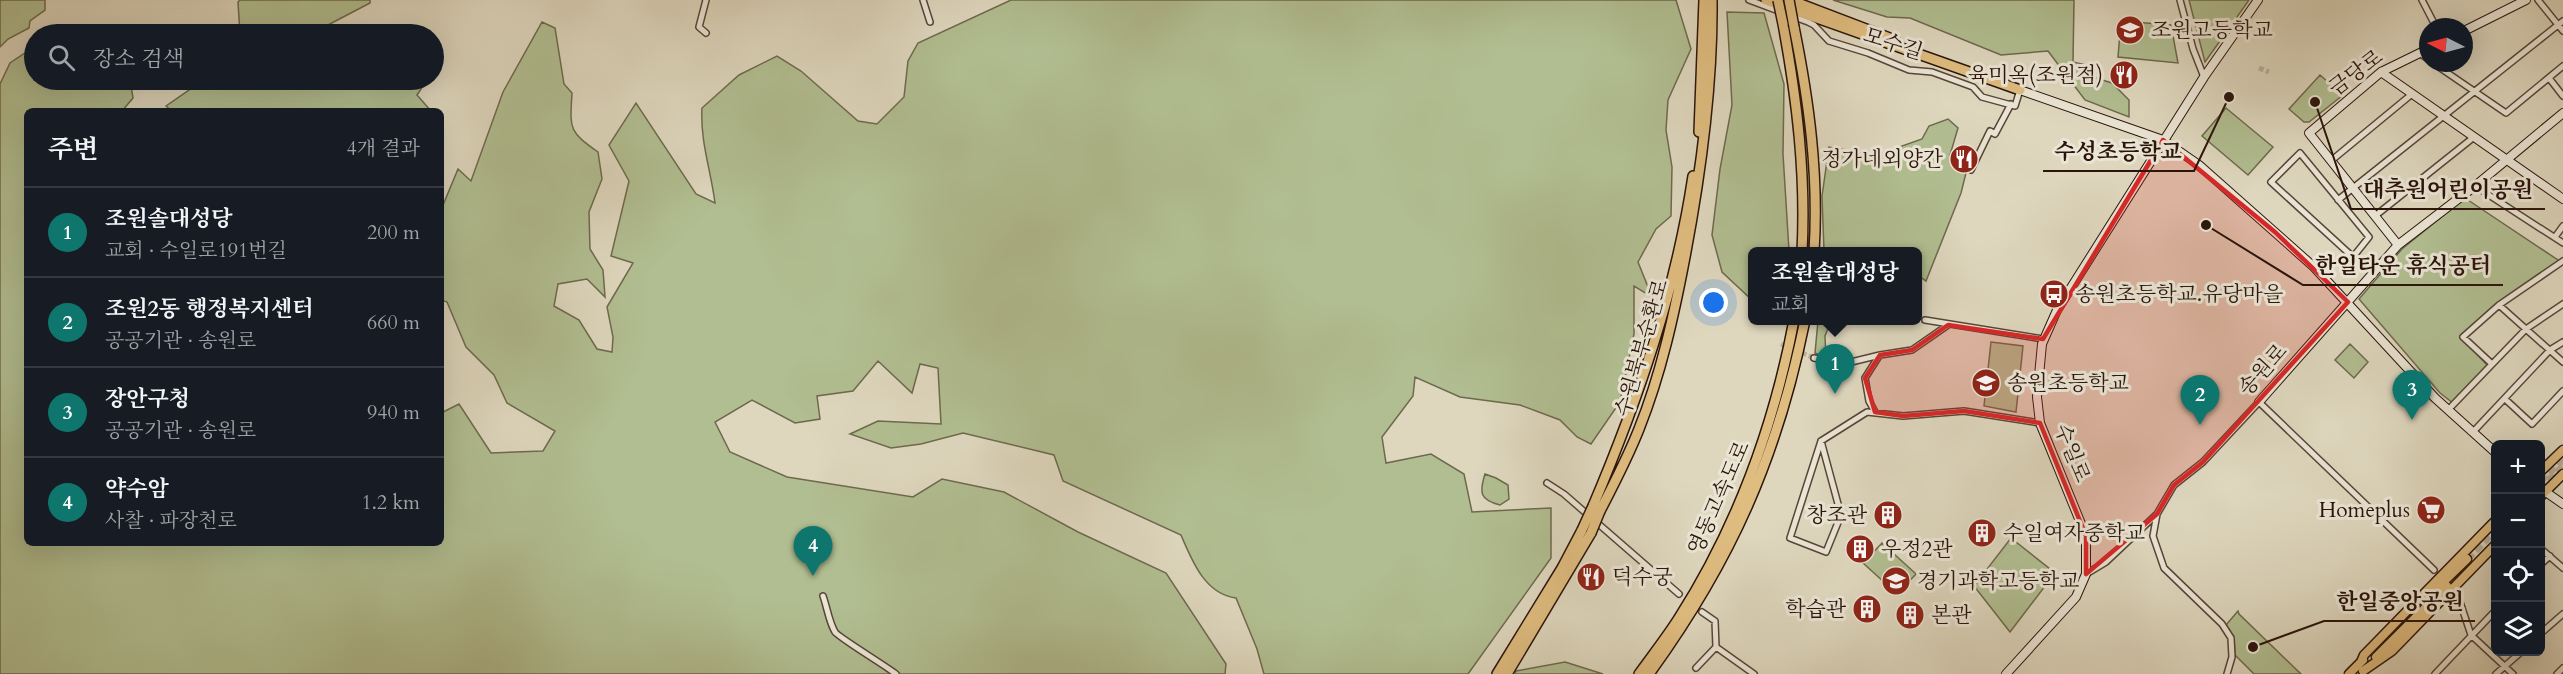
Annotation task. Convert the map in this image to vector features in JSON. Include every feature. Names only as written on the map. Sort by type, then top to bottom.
[{"type":"highway","points":[[1766,0],[2020,90]]},
{"type":"highway","points":[[1778,0],[1796,96],[1804,178],[1803,247]]},
{"type":"highway","points":[[1814,247],[1815,174],[1807,92],[1790,0],[2012,84],[2020,90]]},
{"type":"highway","name":"수원북부순환로","points":[[1507,674],[1587,532],[1642,383],[1671,286],[1684,227],[1698,135],[1708,2]]},
{"type":"highway","name":"영동고속도로","points":[[1639,674],[1678,619],[1709,567],[1740,502],[1768,429],[1793,325]]},
{"type":"highway","name":"영동고속도로","points":[[1649,674],[1685,625],[1719,568],[1748,509],[1778,430],[1804,325]]},
{"type":"highway","name":"수원북부순환로","points":[[1497,674],[1562,568],[1587,532]]},
{"type":"main road","points":[[2545,468],[2563,450]]},
{"type":"main road","points":[[2545,489],[2563,474]]},
{"type":"main road","points":[[2361,669],[2364,655],[2491,524]]},
{"type":"main road","points":[[2349,674],[2392,651],[2492,548]]},
{"type":"main road","points":[[2361,669],[2469,561]]},
{"type":"street","points":[[706,0],[699,27],[706,33]]},
{"type":"street","points":[[923,0],[930,22]]},
{"type":"street","name":"모수길","points":[[1749,0],[1814,25],[1829,41],[1868,53],[1909,70],[1932,72],[1973,87],[1982,97],[2011,105]]},
{"type":"street","points":[[2180,0],[2193,49],[2204,76]]},
{"type":"street","name":"수일로","points":[[2006,674],[2076,597],[2086,574],[2086,536],[2040,423],[2037,397],[2043,339],[2056,310],[2163,140],[2204,76],[2258,0]]},
{"type":"street","points":[[2422,0],[2431,18]]},
{"type":"street","points":[[2473,26],[2526,0]]},
{"type":"street","points":[[2538,0],[2561,23],[2563,31]]},
{"type":"street","points":[[2338,200],[2561,23]]},
{"type":"street","name":"금당로","points":[[2398,245],[2309,133],[2381,72],[2419,53]]},
{"type":"street","points":[[2446,72],[2506,113],[2563,66]]},
{"type":"street","points":[[2381,72],[2563,199]]},
{"type":"street","points":[[2548,78],[2563,96]]},
{"type":"street","points":[[1971,170],[1990,131],[1995,134],[2020,90],[2163,140],[2199,165],[2314,267],[2448,410],[2491,448]]},
{"type":"street","points":[[2331,160],[2412,94]]},
{"type":"street","name":"송원로","points":[[2157,514],[2174,485],[2203,462],[2259,402],[2398,245],[2475,186],[2563,113]]},
{"type":"street","points":[[2375,216],[2474,137]]},
{"type":"street","points":[[2300,153],[2338,200],[2369,237],[2353,257],[2271,182],[2300,153]]},
{"type":"street","points":[[2475,186],[2563,243]]},
{"type":"street","points":[[2555,237],[2563,226]]},
{"type":"street","points":[[2492,364],[2463,337],[2499,305],[2563,261]]},
{"type":"street","points":[[2448,410],[2526,329],[2563,304]]},
{"type":"street","points":[[2499,305],[2563,362]]},
{"type":"street","points":[[1925,320],[2043,339]]},
{"type":"street","points":[[1814,358],[1843,364],[1912,350],[1948,325]]},
{"type":"street","points":[[2473,432],[2550,350],[2563,342]]},
{"type":"street","points":[[1875,412],[1869,401],[1865,378],[1880,355]]},
{"type":"street","points":[[2505,399],[2532,424],[2563,391]]},
{"type":"street","points":[[2259,402],[2434,570]]},
{"type":"street","points":[[1821,441],[1841,515],[1826,552],[1790,538],[1821,441],[1867,412],[1903,416],[1964,411],[2040,423]]},
{"type":"street","points":[[1548,483],[1564,494],[1679,594]]},
{"type":"street","points":[[2545,494],[2563,504]]},
{"type":"street","points":[[2086,574],[2106,562],[2157,514]]},
{"type":"street","points":[[2157,514],[2154,536],[2164,568],[2223,624],[2231,638],[2232,657],[2227,674]]},
{"type":"street","points":[[2545,552],[2563,568]]},
{"type":"street","points":[[2545,561],[2550,556]]},
{"type":"street","points":[[2455,587],[2471,635],[2513,674]]},
{"type":"street","points":[[823,596],[834,632],[896,674]]},
{"type":"street","points":[[1696,668],[1716,647],[1715,621],[1702,612]]},
{"type":"street","points":[[2545,630],[2563,614]]},
{"type":"street","points":[[2435,674],[2491,615]]},
{"type":"street","points":[[1716,647],[1754,674]]},
{"type":"street","points":[[2496,674],[2515,656]]},
{"type":"street","points":[[2557,674],[2563,668]]},
{"type":"highlighted area","points":[[2163,140],[2275,232],[2348,302],[2203,462],[2174,485],[2157,514],[2086,574],[2086,536],[2040,423],[1964,411],[1903,416],[1875,412],[1865,378],[1880,355],[1912,350],[1948,325],[2043,339]]},
{"type":"green space","points":[[0,0],[45,0],[45,10],[30,21],[30,24],[24,24],[24,31],[8,39],[0,47]]},
{"type":"green space","points":[[240,0],[370,0],[370,3],[330,24],[239,24],[238,2]]},
{"type":"green space","points":[[1011,0],[1676,0],[1691,49],[1668,100],[1666,130],[1672,167],[1671,216],[1656,229],[1638,262],[1652,297],[1634,286],[1634,334],[1620,402],[1591,444],[1577,437],[1560,420],[1520,405],[1460,397],[1415,377],[1413,396],[1382,437],[1386,463],[1431,454],[1464,474],[1472,512],[1551,508],[1551,558],[1468,674],[1264,674],[1257,649],[1236,598],[1216,590],[1201,575],[1181,535],[1063,481],[1054,455],[963,433],[921,444],[891,448],[850,434],[878,421],[941,424],[938,368],[920,364],[912,393],[878,361],[853,391],[817,396],[820,419],[795,423],[752,400],[715,422],[730,452],[787,477],[913,497],[942,479],[1004,492],[1078,532],[1166,573],[1226,664],[1225,674],[0,674],[0,84],[10,63],[24,54],[24,90],[132,90],[133,98],[125,108],[24,108],[24,546],[444,546],[444,412],[459,404],[491,453],[543,451],[555,431],[507,403],[494,375],[466,347],[447,302],[444,301],[444,203],[458,169],[471,181],[503,92],[542,22],[555,28],[564,84],[572,93],[571,122],[576,134],[598,152],[602,179],[589,212],[590,249],[603,270],[605,297],[587,279],[558,284],[554,306],[579,320],[597,349],[612,352],[613,337],[607,307],[633,263],[611,256],[629,181],[609,145],[636,103],[696,194],[715,203],[704,144],[702,108],[739,75],[777,56],[801,71],[858,121],[877,124],[904,97],[908,61],[918,43]]},
{"type":"green space","points":[[1833,0],[2074,0],[2073,62],[2090,66],[2089,76],[2112,83],[2129,100],[2129,117],[2085,100],[2048,51],[2001,55],[1910,18],[1887,17]]},
{"type":"green space","points":[[2189,0],[2249,0],[2205,62]]},
{"type":"green space","points":[[1727,12],[1764,13],[1784,84],[1783,154],[1789,247],[1748,247],[1748,296],[1722,272],[1712,235],[1720,169],[1732,105]]},
{"type":"green space","points":[[2121,21],[2171,25],[2178,63],[2118,57]]},
{"type":"green space","points":[[2320,75],[2343,95],[2309,122],[2304,122],[2289,109]]},
{"type":"green space","points":[[189,90],[420,90],[417,95],[428,108],[168,108],[166,106]]},
{"type":"green space","points":[[2226,108],[2273,147],[2248,175],[2202,136]]},
{"type":"green space","points":[[1948,119],[1958,128],[1950,155],[1966,173],[1961,193],[1926,281],[1922,278],[1922,247],[1824,247],[1822,196],[1829,147],[1877,155],[1922,139],[1929,126]]},
{"type":"green space","points":[[2465,198],[2561,262],[2497,304],[2460,336],[2487,365],[2453,403],[2440,393],[2359,299],[2402,249]]},
{"type":"green space","points":[[1818,325],[1829,325],[1825,336],[1826,358],[1815,353]]},
{"type":"green space","points":[[1991,342],[2023,346],[2016,412],[1984,406]]},
{"type":"green space","points":[[2350,344],[2368,362],[2354,378],[2335,360]]},
{"type":"green space","points":[[1485,474],[1508,485],[1509,499],[1500,505],[1485,498],[1482,486]]},
{"type":"green space","points":[[2011,538],[2055,573],[2010,632],[1974,586]]},
{"type":"green space","points":[[1882,543],[1916,574],[1897,594],[1863,563]]},
{"type":"green space","points":[[2238,611],[2301,674],[2254,674],[2235,655],[2234,638],[2226,625]]},
{"type":"green space","points":[[1565,662],[1603,674],[1515,674],[1516,671]]},
{"type":"tunnel","points":[[2259,68],[2269,72]]},
{"type":"tunnel","points":[[1781,344],[1814,358]]},
{"type":"tunnel","points":[[2545,476],[2563,459]]},
{"type":"tunnel","points":[[2545,484],[2563,467]]},
{"type":"tunnel","points":[[2467,559],[2491,534]]},
{"type":"place","name":"조원고등학교","points":[[2130,30]]},
{"type":"place","name":"육미옥(조원점)","points":[[2124,75]]},
{"type":"place","name":"수성초등학교","points":[[2229,97]]},
{"type":"place","name":"대추원어린이공원","points":[[2315,102]]},
{"type":"place","name":"정가네외양간","points":[[1964,159]]},
{"type":"place","name":"한일타운 휴식공터","points":[[2206,225]]},
{"type":"place","name":"송원초등학교.유당마을","points":[[2054,294]]},
{"type":"place","name":"송원초등학교","points":[[1986,383]]},
{"type":"place","name":"조원솔대성당","points":[[1835,394]]},
{"type":"place","name":"장안구청","points":[[2412,420]]},
{"type":"place","name":"조원2동 행정복지센터","points":[[2200,425]]},
{"type":"place","name":"Homeplus","points":[[2431,510]]},
{"type":"place","name":"창조관","points":[[1888,515]]},
{"type":"place","name":"수일여자중학교","points":[[1982,533]]},
{"type":"place","name":"우정2관","points":[[1860,549]]},
{"type":"place","name":"약수암","points":[[813,576]]},
{"type":"place","name":"덕수궁","points":[[1591,577]]},
{"type":"place","name":"경기과학고등학교","points":[[1896,581]]},
{"type":"place","name":"학습관","points":[[1867,609]]},
{"type":"place","name":"본관","points":[[1910,615]]},
{"type":"place","name":"한일중앙공원","points":[[2253,647]]}]
